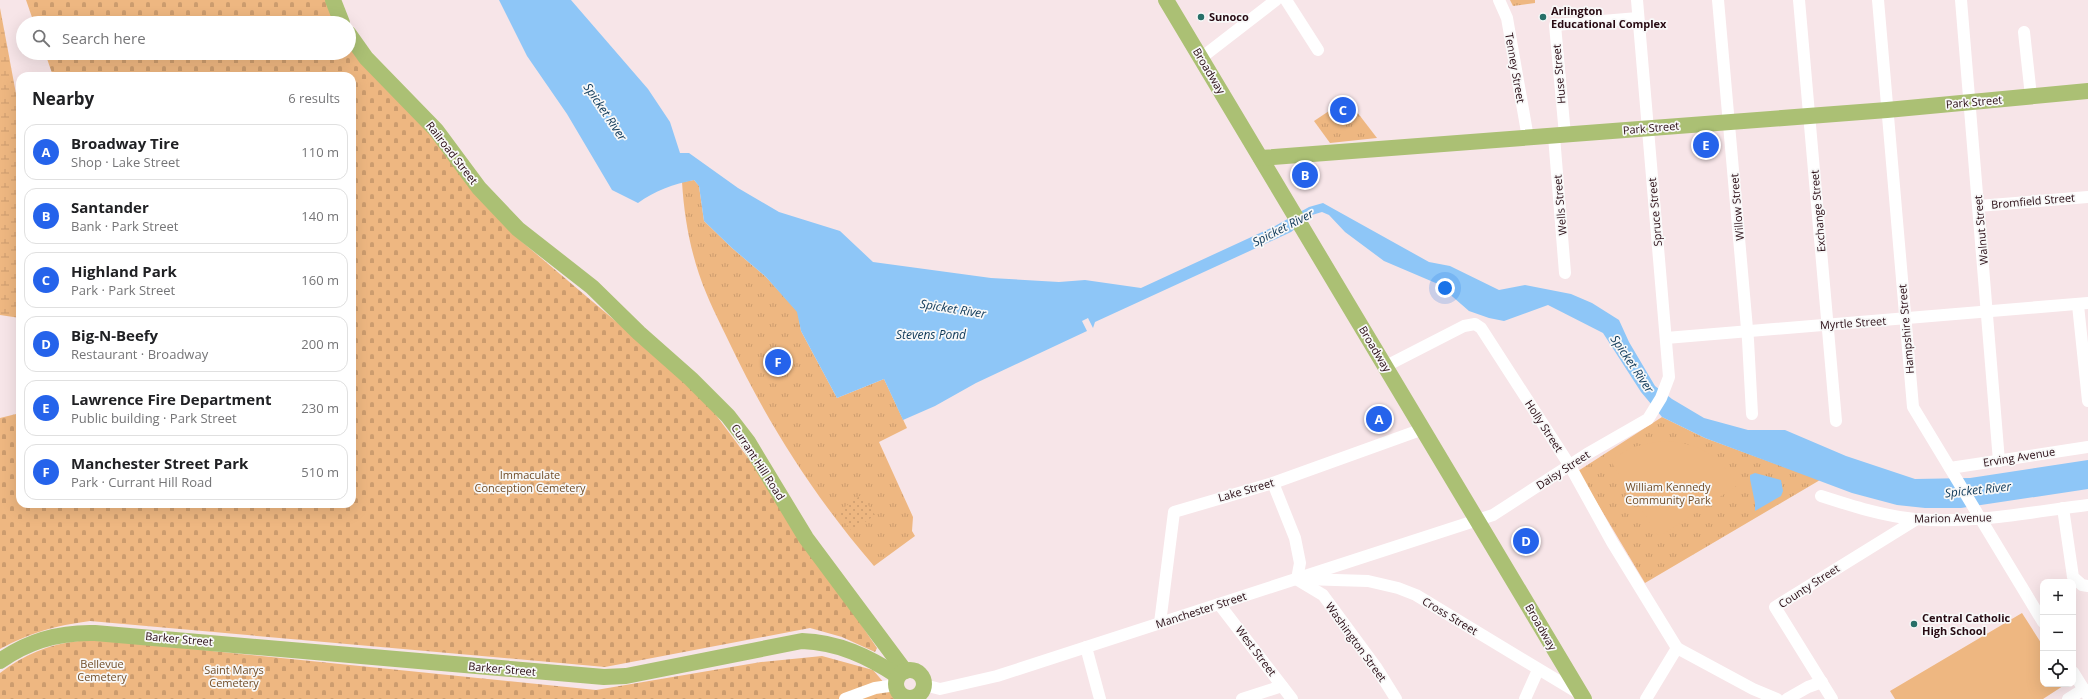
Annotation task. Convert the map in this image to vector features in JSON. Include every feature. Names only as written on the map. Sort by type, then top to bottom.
[{"type":"main road","points":[[333,0],[339,16]]},
{"type":"main road","name":"Broadway","points":[[1166,0],[1584,698]]},
{"type":"main road","name":"Railroad Street","points":[[356,44],[366,58],[436,130],[480,188],[518,229],[562,264]]},
{"type":"main road","name":"Park Street","points":[[1261,158],[1887,110],[2088,91]]},
{"type":"main road","name":"Currant Hill Road","points":[[562,264],[592,287],[639,333],[691,379],[728,416],[748,442],[806,538],[900,677]]},
{"type":"main road","name":"Barker Street","points":[[0,661],[29,645],[55,636],[75,632],[604,677],[626,676],[802,641],[821,642],[841,647],[877,663],[900,677]]},
{"type":"main road","points":[[914,671],[922,676],[919,694],[907,697],[903,695],[900,677],[914,671]]},
{"type":"street","points":[[1201,58],[1276,0]]},
{"type":"street","points":[[1286,0],[1318,50]]},
{"type":"street","name":"Tenney Street","points":[[1499,0],[1506,18],[1528,138]]},
{"type":"street","name":"Spruce Street","points":[[1637,0],[1669,377],[1661,398],[1648,419]]},
{"type":"street","name":"Willow Street","points":[[1718,0],[1747,331],[1752,414]]},
{"type":"street","name":"Exchange Street","points":[[1799,0],[1836,421]]},
{"type":"street","name":"Hampshire Street","points":[[1878,0],[1913,407],[2040,617]]},
{"type":"street","name":"Walnut Street","points":[[1961,0],[1988,310],[1999,461]]},
{"type":"street","name":"Huse Street","points":[[1559,135],[1555,25],[1638,18]]},
{"type":"street","points":[[2024,32],[2031,96]]},
{"type":"street","name":"Wells Street","points":[[1559,135],[1565,274]]},
{"type":"street","name":"Bromfield Street","points":[[1978,206],[2088,197]]},
{"type":"street","points":[[2083,304],[2088,401]]},
{"type":"street","name":"Myrtle Street","points":[[1666,338],[1988,310],[2083,304]]},
{"type":"street","name":"Holly Street","points":[[1386,366],[1464,326],[1475,324],[1481,328],[1570,466],[1612,542],[1677,648]]},
{"type":"street","name":"Daisy Street","points":[[1478,520],[1493,515],[1607,442],[1648,419]]},
{"type":"street","name":"Lake Street","points":[[1160,623],[1174,512],[1273,483],[1423,429]]},
{"type":"street","name":"Erving Avenue","points":[[1952,471],[1999,461],[2088,447]]},
{"type":"street","points":[[1273,483],[1295,538],[1300,563],[1297,579]]},
{"type":"street","name":"Marion Avenue","points":[[1821,496],[1886,514],[1917,519],[2088,505]]},
{"type":"street","points":[[2063,508],[2073,577],[2082,585],[2088,586]]},
{"type":"street","name":"County Street","points":[[1822,682],[1775,607],[1917,519]]},
{"type":"street","name":"Manchester Street","points":[[919,694],[997,676],[1478,520]]},
{"type":"street","name":"Cross Street","points":[[1297,579],[1368,581],[1398,588],[1416,595],[1584,698]]},
{"type":"street","name":"Washington Street","points":[[1297,579],[1322,595],[1376,668],[1396,699]]},
{"type":"street","name":"West Street","points":[[1219,604],[1292,699]]},
{"type":"street","points":[[1086,647],[1100,699]]},
{"type":"street","points":[[1646,699],[1677,648],[1753,689],[1777,699]]},
{"type":"street","points":[[1525,699],[1538,670]]},
{"type":"street","points":[[845,699],[900,677]]},
{"type":"street","points":[[1787,699],[1808,687],[1822,682],[1832,699]]},
{"type":"street","points":[[2068,699],[2082,683]]},
{"type":"street","points":[[1242,699],[1282,686]]},
{"type":"green space","points":[[26,0],[327,0],[333,16],[32,16]]},
{"type":"green space","points":[[1510,0],[1535,0],[1535,3],[1513,6]]},
{"type":"green space","points":[[0,8],[16,94],[16,317],[0,315]]},
{"type":"green space","name":"Immaculate Conception Cemetery","points":[[356,51],[400,99],[521,241],[658,357],[704,399],[751,462],[877,648],[875,652],[842,637],[810,628],[605,667],[90,621],[44,630],[22,638],[0,649],[0,418],[16,414],[16,508],[356,508],[356,72],[52,72],[47,60],[356,60]]},
{"type":"green space","points":[[1347,99],[1377,138],[1330,143],[1314,121]]},
{"type":"green space","points":[[694,180],[699,186],[704,221],[732,248],[766,277],[798,312],[801,331],[837,398],[884,379],[907,428],[879,442],[913,517],[912,531],[915,536],[874,566],[832,514],[794,460],[760,403],[713,309],[695,263],[684,206],[682,182]]},
{"type":"green space","name":"William Kennedy Community Park","points":[[1662,417],[1705,438],[1820,480],[1645,583],[1578,471]]},
{"type":"green space","points":[[1661,441],[1686,444],[1697,447],[1706,452],[1722,465],[1738,485],[1662,535],[1657,534],[1610,460],[1633,447]]},
{"type":"green space","points":[[861,495],[875,515],[852,531],[837,513]]},
{"type":"green space","points":[[2022,613],[2040,641],[2040,687],[2061,687],[2043,699],[1895,699],[1890,691]]},
{"type":"green space","name":"Saint Marys Cemetery","points":[[114,641],[596,690],[761,662],[822,656],[873,670],[898,699],[0,699],[0,673],[37,651],[68,642]]},
{"type":"water","points":[[499,0],[571,0],[648,89],[670,122],[680,153],[689,153],[738,188],[779,212],[840,231],[873,262],[991,278],[1059,282],[1085,280],[1141,288],[1275,226],[1309,207],[1323,203],[1429,262],[1450,266],[1499,290],[1525,285],[1571,294],[1592,303],[1619,320],[1629,342],[1655,386],[1672,399],[1704,418],[1748,430],[1785,430],[1846,456],[1915,479],[1970,478],[2088,460],[2088,489],[1961,508],[1925,508],[1897,505],[1852,493],[1705,438],[1662,417],[1641,392],[1603,333],[1548,305],[1504,321],[1489,318],[1469,311],[1438,284],[1384,261],[1345,232],[1329,215],[1322,212],[1312,215],[1291,232],[1095,322],[1093,328],[1088,318],[1082,321],[1087,331],[976,383],[935,406],[903,420],[884,379],[837,398],[801,331],[797,312],[766,277],[732,248],[704,221],[699,186],[694,180],[664,188],[638,203],[612,190],[567,114],[527,56]]},
{"type":"water","points":[[1755,473],[1781,480],[1783,491],[1781,496],[1755,511],[1750,475]]},
{"type":"place","name":"Sunoco","points":[[1201,17]]},
{"type":"place","name":"Arlington Educational Complex","points":[[1543,17]]},
{"type":"place","name":"Highland Park","points":[[1343,110]]},
{"type":"place","name":"Lawrence Fire Department","points":[[1706,145]]},
{"type":"place","name":"Santander","points":[[1305,175]]},
{"type":"place","name":"Manchester Street Park","points":[[778,362]]},
{"type":"place","name":"Broadway Tire","points":[[1379,419]]},
{"type":"place","name":"Big-N-Beefy","points":[[1526,541]]},
{"type":"place","name":"Central Catholic High School","points":[[1914,624]]},
{"type":"water label","name":"Spicket River","points":[[605,112]]},
{"type":"water label","name":"Spicket River","points":[[1283,228]]},
{"type":"water label","name":"Spicket River","points":[[953,309]]},
{"type":"water label","name":"Stevens Pond","points":[[931,335]]},
{"type":"water label","name":"Spicket River","points":[[1632,364]]},
{"type":"water label","name":"Spicket River","points":[[1978,490]]},
{"type":"park label","name":"Bellevue Cemetery","points":[[102,670]]}]
